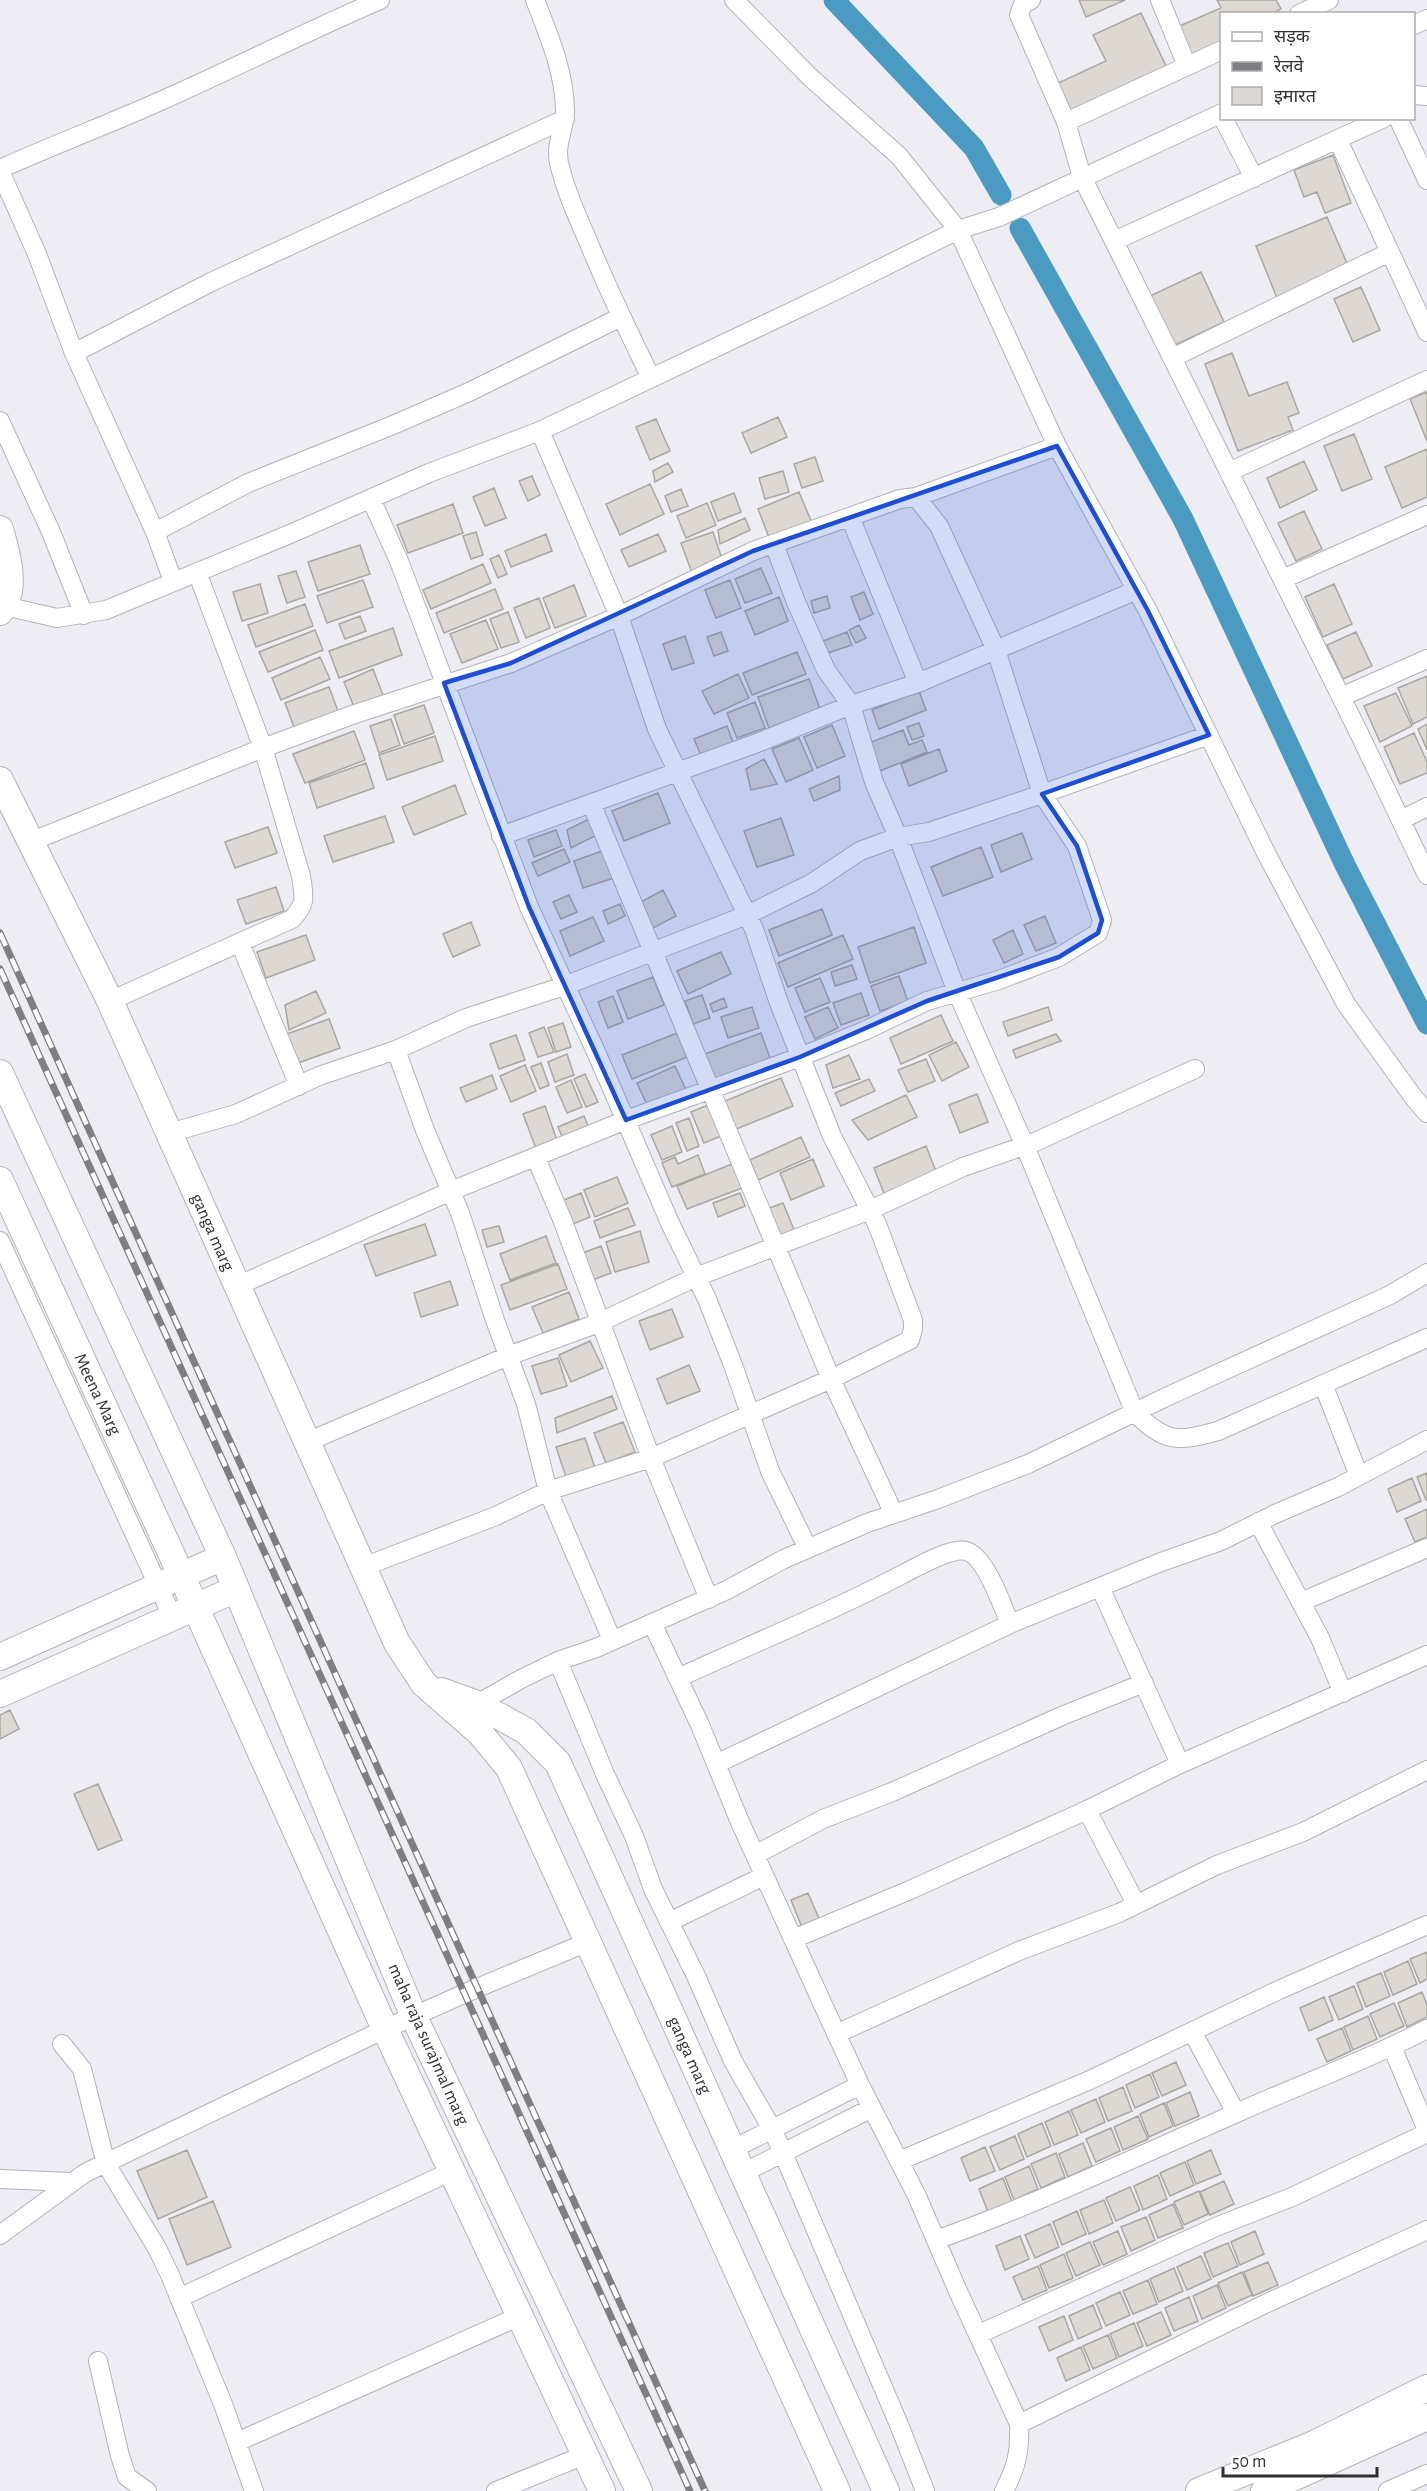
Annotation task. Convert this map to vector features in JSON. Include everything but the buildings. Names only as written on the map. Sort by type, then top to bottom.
[{"type":"street","points":[[173,581],[155,532],[74,352],[37,254],[0,170],[48,147],[156,103],[321,25],[381,0]]},
{"type":"street","points":[[535,0],[559,64],[565,94],[565,119],[557,146],[560,165],[578,219],[621,317],[651,378]]},
{"type":"street","points":[[734,0],[811,78],[899,156],[958,230],[1057,446],[1137,590],[1266,853],[1346,1004],[1427,1113]]},
{"type":"street","points":[[1031,0],[1023,4],[1018,15],[1066,122],[1082,177],[1283,579],[1427,875]]},
{"type":"street","points":[[1160,0],[1186,66]]},
{"type":"street","points":[[1303,12],[1329,0]]},
{"type":"street","points":[[1066,122],[1220,50]]},
{"type":"street","points":[[0,529],[9,560],[9,583],[2,608],[57,618],[106,610],[429,473],[540,431],[958,230],[999,217],[1082,177],[1220,116]]},
{"type":"street","points":[[74,352],[212,282],[565,119]]},
{"type":"street","points":[[1225,120],[1254,178]]},
{"type":"street","points":[[1114,241],[1380,120]]},
{"type":"street","points":[[1399,120],[1427,180]]},
{"type":"street","points":[[1338,140],[1427,332]]},
{"type":"street","points":[[1172,358],[1390,252]]},
{"type":"street","points":[[155,532],[248,483],[436,406],[621,317]]},
{"type":"street","points":[[1229,472],[1427,380]]},
{"type":"street","points":[[0,421],[51,532],[84,615]]},
{"type":"street","points":[[363,1567],[496,1515],[548,1491],[651,1458],[751,1416],[910,1340],[913,1329],[913,1320],[870,1210],[832,1136],[747,915],[657,729],[619,616],[540,431]]},
{"type":"street","points":[[30,842],[263,748],[444,683],[511,663],[619,616],[694,578],[774,544],[1057,446]]},
{"type":"street","points":[[237,1286],[451,1191],[626,1120],[864,1032],[927,1001],[999,980],[1059,957],[1098,933],[1102,920],[1077,846],[1042,794],[996,650],[939,526],[916,496]]},
{"type":"street","points":[[371,499],[399,561],[501,836],[564,986],[696,1277],[733,1365],[770,1472],[808,1549]]},
{"type":"street","points":[[1283,579],[1427,515]]},
{"type":"street","points":[[850,517],[918,683]]},
{"type":"street","points":[[774,544],[795,602],[826,670],[851,705],[874,782],[898,837],[957,992],[1025,1146],[1135,1413],[1154,1432],[1188,1439],[1218,1431],[1427,1338]]},
{"type":"street","points":[[110,1001],[292,919],[302,908],[304,897],[301,876],[263,748],[197,572]]},
{"type":"street","points":[[501,836],[757,743],[851,705],[918,683],[1137,590]]},
{"type":"street","points":[[1341,697],[1427,659]]},
{"type":"street","points":[[169,1133],[236,1114],[319,1076],[396,1050],[466,1018],[564,986],[747,915],[812,883],[860,851],[898,837],[929,832],[1209,735]]},
{"type":"street","name":"ganga marg","points":[[0,780],[110,1001],[397,1643],[424,1684],[470,1711],[526,1731],[558,1763],[886,2491]]},
{"type":"street","points":[[591,803],[831,1379],[894,1514]]},
{"type":"street","points":[[1401,820],[1427,807]]},
{"type":"street","points":[[240,942],[299,1086]]},
{"type":"street","points":[[396,1050],[425,1130],[451,1191],[526,1404],[548,1491],[612,1640]]},
{"type":"street","points":[[307,1442],[508,1356],[600,1322],[696,1277],[870,1210],[963,1167],[1025,1146],[1195,1069]]},
{"type":"street","name":"maha raja surajmal marg","points":[[0,1073],[223,1557],[414,2017],[639,2491]]},
{"type":"street","points":[[536,1158],[562,1219],[651,1458],[709,1599]]},
{"type":"street","name":"Meena Marg","points":[[0,1180],[196,1608]]},
{"type":"street","points":[[0,1241],[7,1274],[173,1618]]},
{"type":"street","points":[[470,1711],[558,1661],[709,1599],[808,1549],[867,1523],[938,1499],[1028,1464],[1337,1317],[1390,1295],[1427,1273]]},
{"type":"street","points":[[1323,1384],[1359,1476]]},
{"type":"street","points":[[716,1764],[1010,1624],[1221,1541],[1359,1476],[1427,1440]]},
{"type":"street","points":[[1258,1522],[1320,1638],[1344,1693]]},
{"type":"street","points":[[1301,1602],[1427,1548]]},
{"type":"street","points":[[678,1678],[956,1550],[968,1551],[976,1557],[993,1583],[1010,1624]]},
{"type":"street","points":[[0,1657],[223,1557]]},
{"type":"street","points":[[1100,1587],[1179,1764]]},
{"type":"street","points":[[0,1694],[236,1589]]},
{"type":"street","name":"maha raja surajmal marg","points":[[196,1608],[385,2029],[602,2491]]},
{"type":"street","points":[[652,1623],[836,2034],[916,2194],[1019,2424],[1020,2448],[1015,2470],[1004,2491]]},
{"type":"street","points":[[793,1939],[1087,1810],[1179,1764],[1427,1655]]},
{"type":"street","points":[[558,1661],[604,1774],[634,1836],[653,1889],[733,2061],[783,2153],[925,2491]]},
{"type":"street","points":[[755,1855],[823,1819],[892,1792],[1064,1715],[1144,1683]]},
{"type":"street","name":"ganga marg","points":[[470,1711],[480,1733],[509,1768],[837,2491]]},
{"type":"street","points":[[836,2034],[1019,1951],[1137,1904],[1217,1865],[1303,1832],[1427,1770]]},
{"type":"street","points":[[1087,1810],[1137,1904]]},
{"type":"street","points":[[669,1922],[764,1876]]},
{"type":"street","points":[[899,2161],[1090,2080],[1281,1989],[1427,1925]]},
{"type":"street","points":[[0,2235],[71,2182],[106,2164],[385,2029],[588,1942]]},
{"type":"street","points":[[936,2240],[1011,2213],[1236,2113],[1392,2047],[1427,2029]]},
{"type":"street","points":[[1192,2033],[1236,2113]]},
{"type":"street","points":[[62,2044],[77,2061],[86,2077],[106,2164],[158,2248],[237,2442],[254,2491]]},
{"type":"street","points":[[979,2334],[1218,2226],[1292,2197],[1427,2131],[1392,2047]]},
{"type":"street","points":[[732,2149],[860,2085]]},
{"type":"street","points":[[743,2173],[872,2108]]},
{"type":"street","points":[[179,2298],[452,2171]]},
{"type":"street","points":[[0,2178],[71,2182]]},
{"type":"street","points":[[1019,2424],[1265,2304],[1427,2230]]},
{"type":"street","points":[[237,2442],[520,2316]]},
{"type":"street","points":[[98,2361],[127,2477],[147,2491]]},
{"type":"street","points":[[1199,2491],[1314,2444],[1427,2388]]},
{"type":"street","points":[[1264,2491],[1427,2417]]},
{"type":"street","points":[[496,2491],[585,2455]]},
{"type":"street","points":[[1388,2491],[1427,2474]]},
{"type":"highlighted area","points":[[1057,446],[1148,611],[1209,735],[1042,794],[1077,846],[1102,920],[1098,933],[1088,940],[1059,957],[927,1001],[800,1057],[626,1120],[529,907],[444,683],[511,663],[753,551]]},
{"type":"waterway","points":[[834,0],[974,148],[1001,195]]},
{"type":"waterway","points":[[1020,228],[1183,519],[1345,865],[1427,1024]]},
{"type":"railway","points":[[0,933],[705,2491]]},
{"type":"railway","points":[[0,969],[690,2491]]}]
